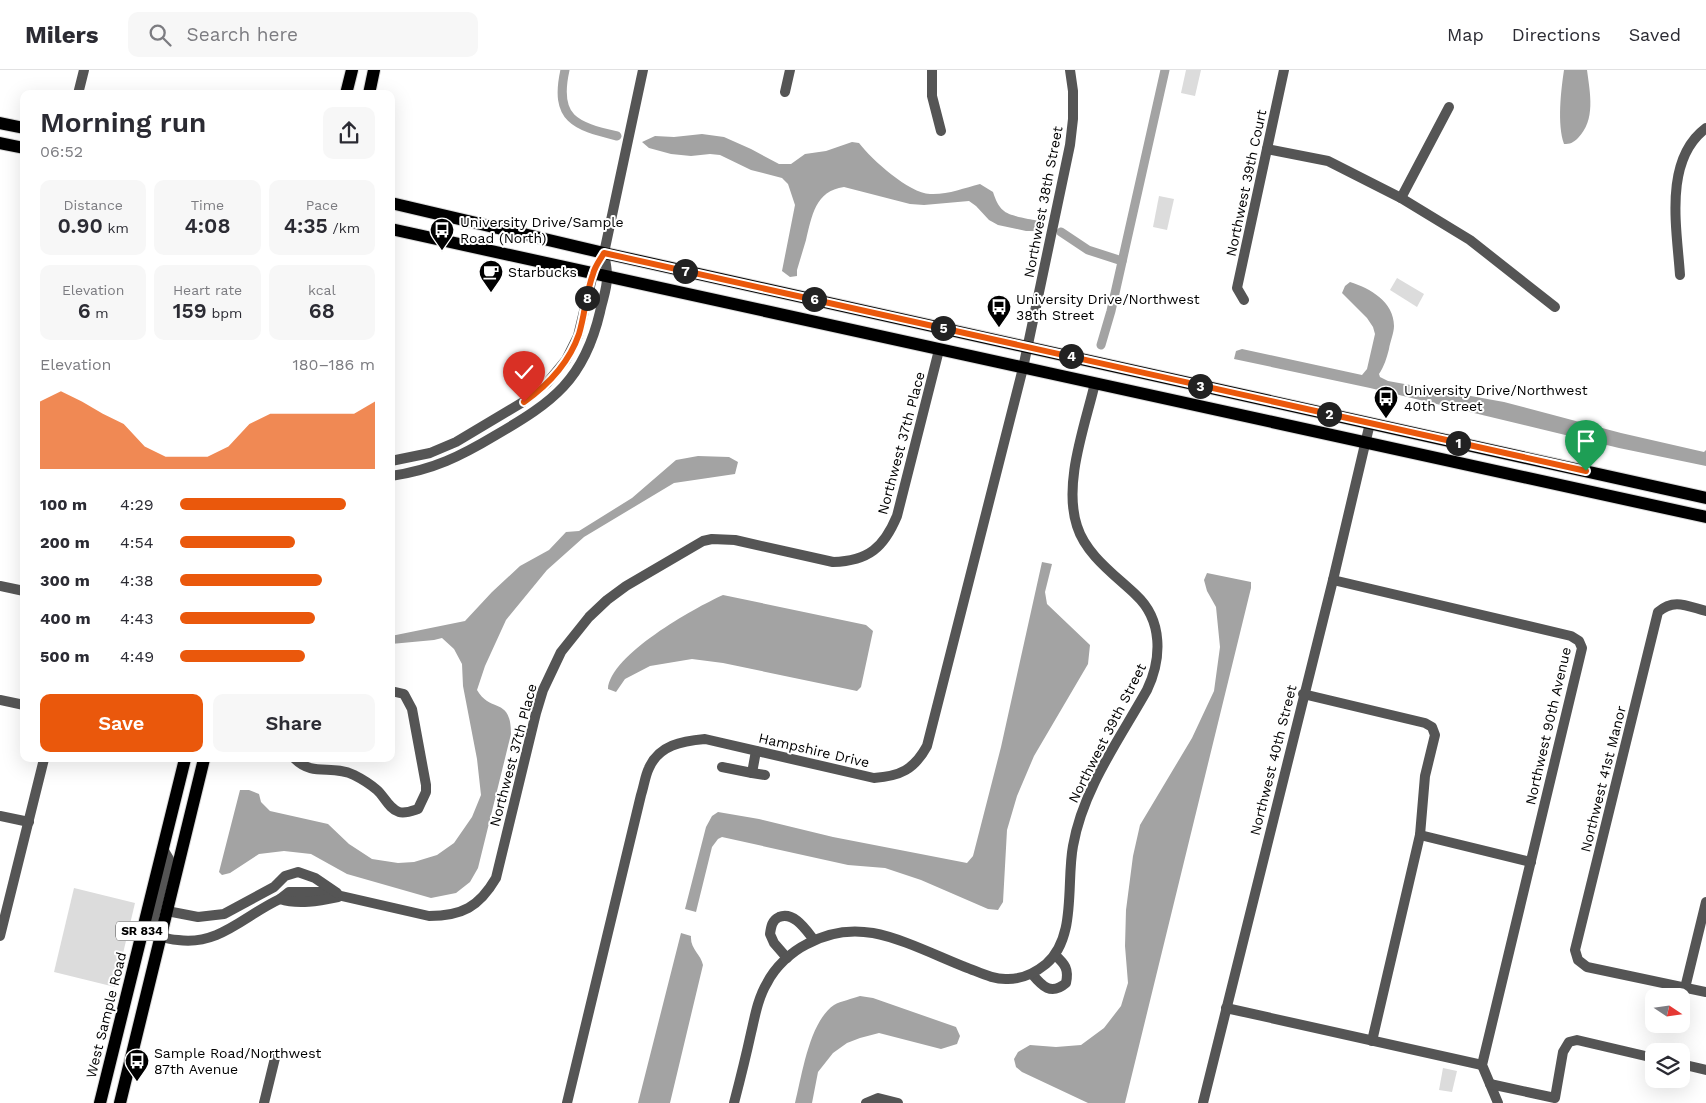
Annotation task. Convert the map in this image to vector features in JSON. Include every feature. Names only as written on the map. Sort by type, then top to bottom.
[{"type":"main road","points":[[347,90],[352,70]]},
{"type":"main road","points":[[370,90],[374,70]]},
{"type":"main road","points":[[0,123],[20,127]]},
{"type":"main road","points":[[0,143],[20,147]]},
{"type":"main road","points":[[395,204],[604,253],[1706,498]]},
{"type":"main road","points":[[395,230],[1211,410],[1366,441],[1706,517]]},
{"type":"main road","points":[[765,312],[769,289]]},
{"type":"main road","points":[[787,317],[792,294]]},
{"type":"main road","name":"West Sample Road","points":[[100,1103],[184,762]]},
{"type":"main road","name":"SR 834","points":[[120,1103],[203,762]]},
{"type":"street","points":[[79,90],[84,70]]},
{"type":"street","points":[[395,461],[430,453],[456,442],[511,410],[538,392],[566,360],[578,336],[593,274],[604,253],[644,70]]},
{"type":"street","points":[[785,92],[790,70]]},
{"type":"street","points":[[932,70],[932,96],[941,131]]},
{"type":"street","name":"Northwest 38th Street","points":[[1022,368],[1070,145],[1073,119],[1073,91],[1070,70]]},
{"type":"street","name":"Northwest 39th Court","points":[[1244,300],[1237,288],[1284,70]]},
{"type":"street","points":[[1402,198],[1450,107]]},
{"type":"street","points":[[1680,275],[1676,223],[1678,176],[1683,158],[1693,140],[1706,128]]},
{"type":"street","points":[[1267,149],[1328,162],[1402,198],[1470,240],[1555,307]]},
{"type":"street","points":[[395,475],[434,467],[463,455],[545,405],[557,394],[575,373],[592,341],[608,277],[604,253]]},
{"type":"street","points":[[584,316],[598,319]]},
{"type":"street","name":"Northwest 37th Place","points":[[167,911],[198,917],[216,916],[235,910],[274,887],[285,876],[298,872],[315,878],[342,896],[429,916],[445,916],[460,912],[482,899],[496,878],[536,713],[551,671],[561,652],[584,623],[607,600],[626,586],[703,541],[712,539],[735,540],[833,562],[863,558],[874,550],[884,541],[897,516],[939,350]]},
{"type":"street","name":"Hampshire Drive","points":[[567,1103],[648,768],[657,754],[670,746],[686,741],[706,739],[874,778],[892,777],[908,770],[920,759],[927,746],[1022,368]]},
{"type":"street","name":"Northwest 39th Street","points":[[1032,974],[1055,955],[1061,945],[1067,922],[1072,848],[1082,809],[1091,788],[1147,690],[1157,663],[1158,644],[1155,626],[1148,610],[1138,596],[1096,557],[1078,528],[1073,514],[1074,478],[1095,384]]},
{"type":"street","points":[[538,392],[545,405]]},
{"type":"street","name":"Northwest 40th Street","points":[[1203,1103],[1303,694],[1333,580],[1370,423]]},
{"type":"street","points":[[456,442],[463,455]]},
{"type":"street","name":"Northwest 90th Avenue","points":[[1333,580],[1572,636],[1579,641],[1582,648],[1482,1065]]},
{"type":"street","points":[[0,586],[20,590]]},
{"type":"street","name":"Northwest 41st Manor","points":[[1685,988],[1587,967],[1578,960],[1575,950],[1658,612],[1665,606],[1674,603],[1706,611]]},
{"type":"street","points":[[299,762],[309,769],[337,770],[350,774],[376,789],[391,807],[399,812],[418,809],[426,792],[426,785],[412,709],[404,694],[395,692]]},
{"type":"street","points":[[1303,694],[1425,723],[1432,727],[1435,735],[1425,776],[1420,835],[1372,1041]]},
{"type":"street","points":[[0,700],[20,704]]},
{"type":"street","points":[[752,773],[756,751]]},
{"type":"street","points":[[0,932],[43,762]]},
{"type":"street","points":[[722,767],[764,775]]},
{"type":"street","points":[[0,816],[29,822]]},
{"type":"street","points":[[1420,835],[1531,862]]},
{"type":"street","points":[[162,849],[168,859],[154,924],[154,930],[160,938],[191,942],[209,939],[280,899],[274,887]]},
{"type":"street","name":"Northwest 37th Place","points":[[280,899],[290,903],[325,900],[342,896]]},
{"type":"street","points":[[1685,988],[1706,902]]},
{"type":"street","points":[[787,958],[774,943],[770,934],[773,921],[778,917],[788,916],[797,921],[814,940]]},
{"type":"street","points":[[734,1103],[762,992],[775,970],[802,946],[814,940],[842,932],[873,933],[998,979],[1017,978],[1032,974],[1045,988],[1053,989],[1060,988],[1066,983],[1068,970],[1064,963],[1055,955]]},
{"type":"street","points":[[1690,989],[1706,992]]},
{"type":"street","points":[[1226,1008],[1482,1065],[1498,1103]]},
{"type":"street","points":[[1490,1084],[1555,1098],[1563,1052],[1569,1042],[1577,1040],[1645,1056]]},
{"type":"street","points":[[264,1103],[275,1058]]},
{"type":"street","points":[[1690,1066],[1706,1070]]},
{"type":"street","points":[[866,1103],[878,1098],[898,1103]]},
{"type":"shaded area","points":[[1186,70],[1201,70],[1195,96],[1181,93]]},
{"type":"shaded area","points":[[1564,70],[1587,70],[1590,115],[1584,131],[1578,138],[1575,141],[1564,144],[1560,117]]},
{"type":"shaded area","points":[[702,134],[724,137],[779,164],[791,164],[805,154],[826,151],[852,142],[859,143],[892,175],[912,188],[921,192],[936,194],[980,184],[993,192],[998,205],[1005,212],[1038,221],[1043,224],[1043,228],[1037,231],[1026,231],[998,225],[989,220],[969,201],[924,205],[910,204],[844,187],[834,189],[821,199],[816,206],[810,222],[797,276],[790,277],[782,271],[795,205],[788,184],[782,178],[751,170],[720,155],[691,156],[671,154],[649,148],[642,142],[655,136],[674,137]]},
{"type":"shaded area","points":[[1159,196],[1174,199],[1167,230],[1153,227]]},
{"type":"shaded area","points":[[1397,278],[1424,294],[1417,307],[1390,290]]},
{"type":"shaded area","points":[[1350,282],[1380,297],[1393,317],[1393,332],[1386,359],[1379,374],[1380,377],[1388,381],[1504,402],[1621,433],[1704,452],[1706,450],[1706,466],[1619,448],[1370,388],[1234,359],[1236,351],[1242,349],[1362,375],[1367,369],[1375,334],[1367,318],[1342,293],[1345,286]]},
{"type":"shaded area","points":[[698,456],[729,457],[738,462],[735,474],[674,483],[584,537],[547,570],[506,620],[485,666],[477,690],[488,702],[508,714],[511,734],[478,868],[470,882],[456,893],[431,898],[347,874],[311,854],[284,851],[259,854],[230,873],[222,875],[219,872],[240,790],[249,790],[259,794],[261,802],[270,811],[328,824],[349,844],[372,859],[398,863],[414,862],[437,855],[454,843],[472,817],[481,795],[477,759],[463,686],[462,664],[454,649],[442,638],[395,644],[395,635],[465,621],[520,566],[549,550],[566,532],[579,531],[632,498],[676,460]]},
{"type":"shaded area","points":[[1042,562],[1052,564],[1045,592],[1047,604],[1090,645],[1088,664],[1034,756],[1017,796],[1007,830],[1003,902],[998,910],[988,909],[921,880],[885,868],[848,865],[722,837],[712,847],[696,912],[685,909],[706,827],[712,816],[718,812],[967,863],[973,856],[1001,747]]},
{"type":"shaded area","points":[[1207,573],[1251,582],[1251,588],[1125,1103],[1088,1103],[1022,1072],[1016,1067],[1014,1059],[1018,1052],[1030,1045],[1056,1047],[1081,1045],[1104,1028],[1121,1006],[1128,983],[1125,946],[1126,910],[1133,856],[1140,825],[1192,738],[1214,691],[1220,647],[1216,607],[1207,591],[1204,580]]},
{"type":"shaded area","points":[[723,595],[866,625],[873,631],[861,687],[857,691],[723,663],[692,659],[650,666],[625,679],[616,692],[608,689],[612,676],[623,662],[655,634],[693,610]]},
{"type":"shaded area","points":[[74,888],[135,903],[115,987],[54,972]]},
{"type":"shaded area","points":[[681,933],[691,936],[692,944],[703,965],[670,1103],[638,1103]]},
{"type":"shaded area","points":[[860,996],[873,998],[956,1027],[960,1036],[957,1044],[941,1049],[879,1033],[860,1038],[847,1043],[833,1053],[818,1072],[812,1103],[795,1103],[808,1050],[818,1024],[825,1013],[834,1005]]},
{"type":"shaded area","points":[[1443,1068],[1457,1071],[1452,1092],[1439,1090]]},
{"type":"waterway","points":[[565,70],[562,86],[563,100],[571,118],[579,124],[617,136]]},
{"type":"waterway","points":[[1101,345],[1111,311],[1165,70]]},
{"type":"waterway","points":[[1061,232],[1088,250],[1122,261]]},
{"type":"place","name":"University Drive/Sample Road (North)","points":[[442,251]]},
{"type":"place","name":"Starbucks","points":[[491,293]]},
{"type":"place","name":"University Drive/Northwest 38th Street","points":[[999,328]]},
{"type":"place","name":"University Drive/Northwest 40th Street","points":[[1386,419]]},
{"type":"place","name":"Sample Road/Northwest 87th Avenue","points":[[137,1082]]},
{"type":"route","points":[[524,402],[547,383],[573,349],[584,316],[593,274],[604,253],[1586,471]]}]
